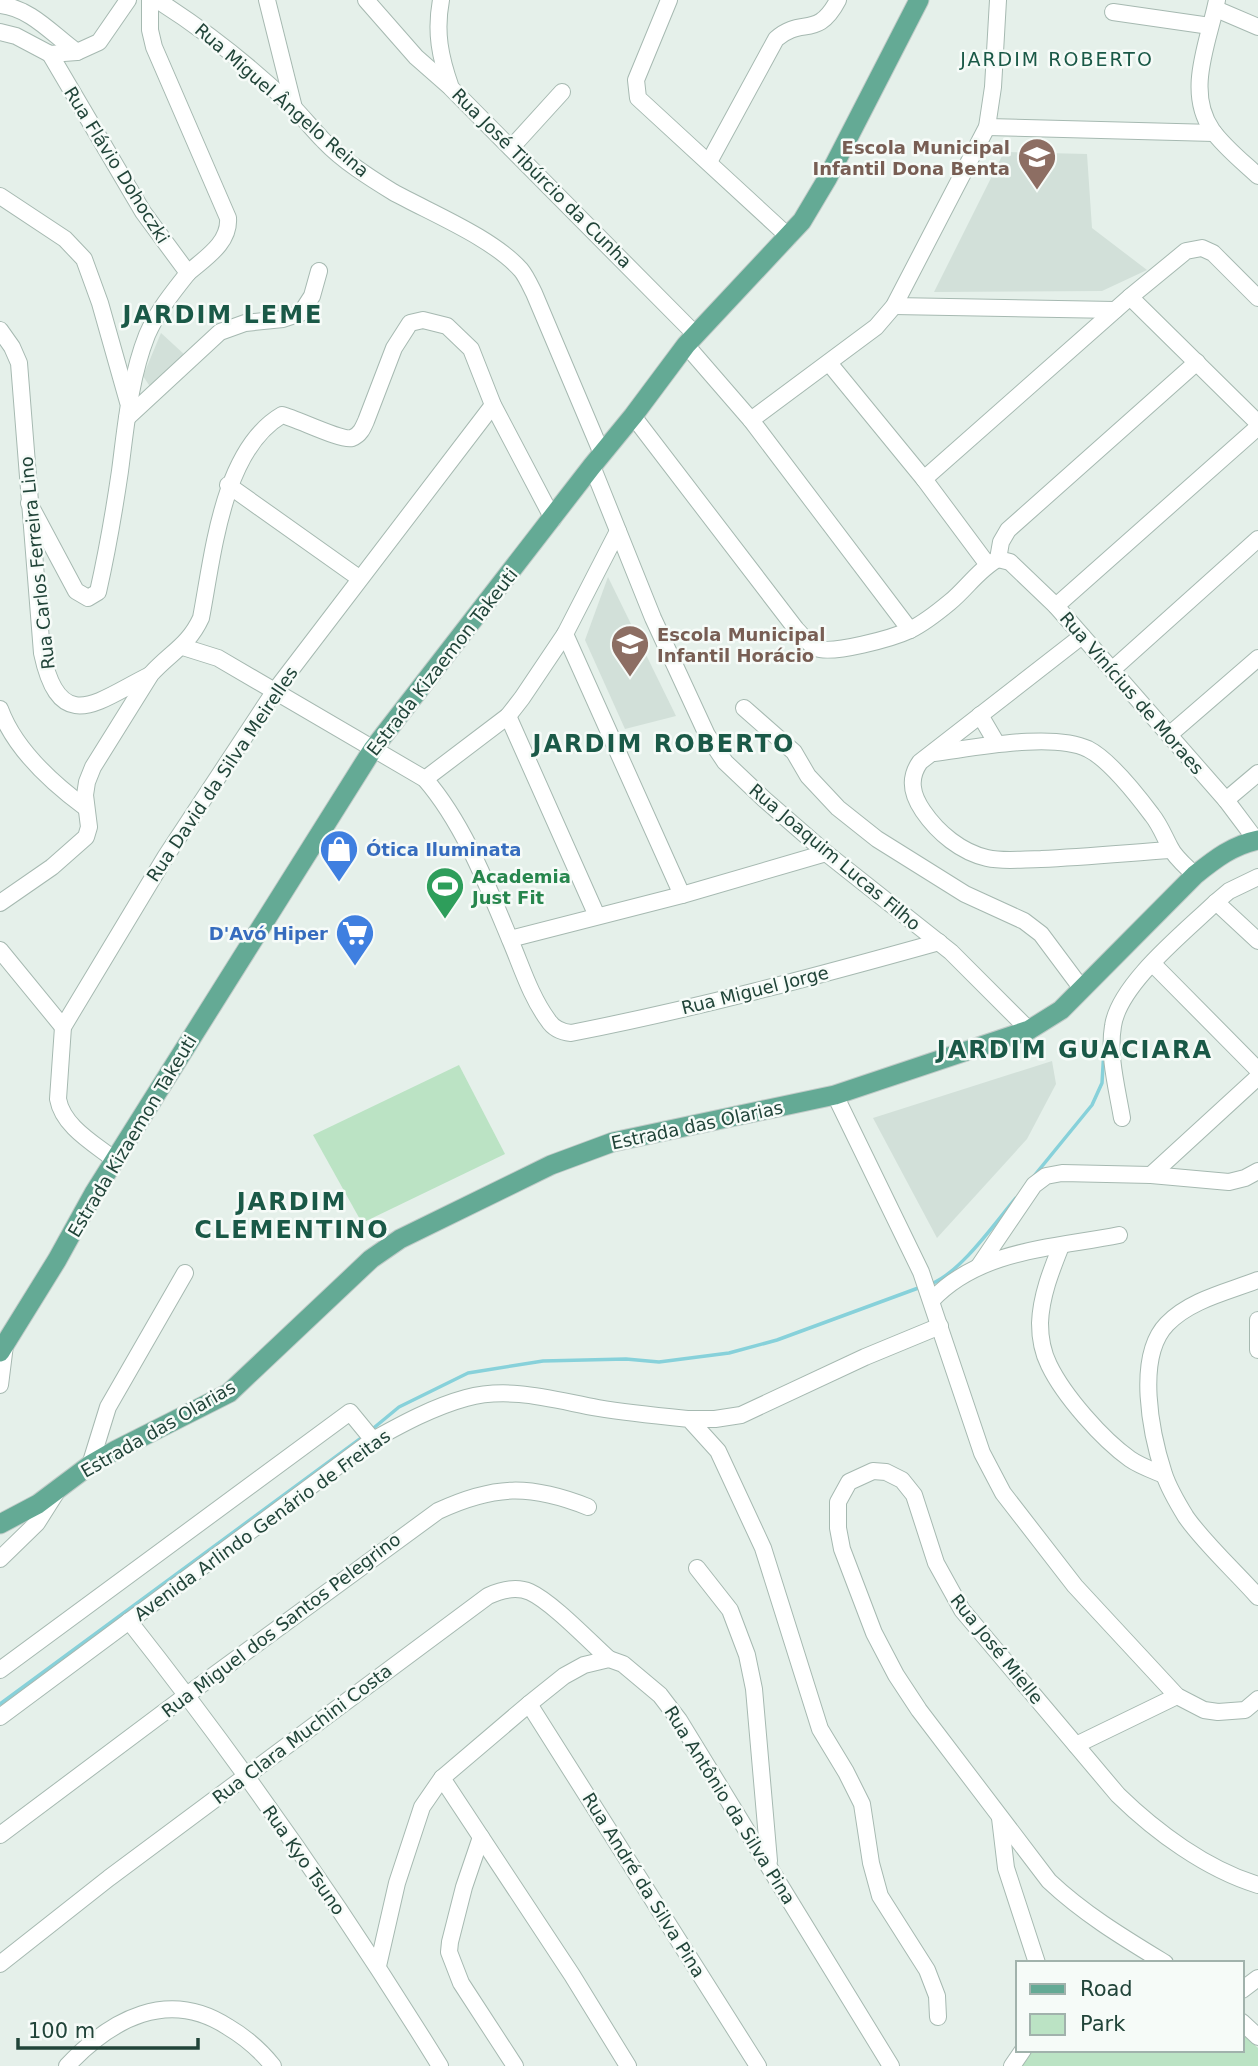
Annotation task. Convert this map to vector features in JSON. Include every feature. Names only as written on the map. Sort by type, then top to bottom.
[{"type":"main road","name":"Estrada Kizaemon Takeuti","points":[[3,1349],[94,1193],[373,749],[634,416],[691,339],[789,237],[810,211],[919,0]]},
{"type":"main road","name":"Estrada das Olarias","points":[[0,1524],[18,1516],[90,1465],[147,1432],[229,1393],[371,1259],[400,1239],[551,1165],[613,1142],[835,1095],[1029,1030],[1061,1010],[1195,875],[1235,847],[1257,840]]},
{"type":"street","points":[[0,32],[16,36],[50,54],[77,52],[99,42],[128,0]]},
{"type":"street","points":[[29,503],[76,591],[88,598],[98,592],[112,526],[127,410],[147,337],[157,315],[188,273],[211,253],[226,235],[228,218],[154,47],[150,30],[150,0]]},
{"type":"street","name":"Rua Miguel Ângelo Reina","points":[[158,0],[200,27],[249,66],[294,108],[326,144],[362,172],[480,239],[509,258],[522,271],[597,460]]},
{"type":"street","points":[[267,0],[294,108]]},
{"type":"street","points":[[366,0],[416,57],[451,88]]},
{"type":"street","name":"Rua José Tibúrcio da Cunha","points":[[442,0],[438,19],[438,41],[451,88],[691,339],[910,629]]},
{"type":"street","points":[[669,0],[639,70],[636,90],[643,103],[789,237]]},
{"type":"street","points":[[709,162],[776,39],[789,30],[818,24],[826,19],[838,0]]},
{"type":"street","points":[[751,420],[876,327],[894,306],[987,127],[993,87],[998,0]]},
{"type":"street","points":[[0,5],[20,10],[35,19],[77,52]]},
{"type":"street","points":[[1258,27],[1217,5],[1202,62],[1200,87],[1206,121],[1214,133],[1258,176]]},
{"type":"street","points":[[1114,12],[1210,26]]},
{"type":"street","name":"Rua Flávio Dohoczki","points":[[50,54],[143,212],[188,273]]},
{"type":"street","points":[[511,148],[562,92]]},
{"type":"street","points":[[987,127],[1214,133]]},
{"type":"street","points":[[0,197],[65,240],[84,259],[100,303],[127,410]]},
{"type":"street","points":[[924,479],[1177,256],[1186,251],[1202,248],[1213,253],[1258,298]]},
{"type":"street","points":[[127,410],[220,332],[245,323],[283,319],[301,313],[312,296],[318,271]]},
{"type":"street","points":[[1056,606],[1258,425],[1130,297]]},
{"type":"street","points":[[894,306],[1115,310]]},
{"type":"street","points":[[0,903],[52,867],[86,837],[89,827],[86,790],[93,767],[151,674],[183,647],[201,618],[220,513],[229,485],[255,440],[282,415],[346,438],[362,431],[394,348],[404,330],[417,320],[434,321],[447,326],[471,349],[494,405],[553,519]]},
{"type":"street","name":"Rua Carlos Ferreira Lino","points":[[0,330],[19,363],[42,653],[51,687],[72,704],[86,706],[103,701],[151,674]]},
{"type":"street","points":[[634,416],[796,629],[816,648],[826,650],[887,638],[910,629],[949,603],[993,562],[1008,530],[1197,362]]},
{"type":"street","points":[[829,363],[993,562]]},
{"type":"street","name":"Rua David da Silva Meirelles","points":[[116,1161],[75,1128],[60,1107],[58,1099],[63,1027],[166,856],[274,692],[494,405]]},
{"type":"street","name":"Rua Joaquim Lucas Filho","points":[[597,460],[618,531],[653,618],[716,750],[743,780],[826,853],[939,942],[979,978],[1029,1030]]},
{"type":"street","points":[[229,485],[359,578]]},
{"type":"street","points":[[425,779],[508,716],[565,634],[618,531]]},
{"type":"street","points":[[1113,669],[1258,539]]},
{"type":"street","name":"Rua Vinícius de Moraes","points":[[993,562],[1010,562],[1056,606],[1226,800],[1257,840]]},
{"type":"street","points":[[565,634],[682,895]]},
{"type":"street","points":[[1082,636],[920,762],[911,778],[913,791],[931,823],[950,840],[987,858],[1010,860],[1170,850]]},
{"type":"street","points":[[183,647],[218,659],[425,779],[457,823],[510,939],[682,895],[826,853]]},
{"type":"street","points":[[1170,735],[1258,658]]},
{"type":"street","points":[[744,708],[794,752],[807,776],[838,808],[877,839],[965,894],[1024,921],[1041,934],[1082,989]]},
{"type":"street","points":[[0,709],[12,733],[33,760],[57,785],[86,808]]},
{"type":"street","points":[[980,715],[997,744]]},
{"type":"street","points":[[508,716],[597,916]]},
{"type":"street","points":[[931,753],[997,744],[1060,742],[1090,750],[1104,760],[1150,813],[1164,833],[1170,850],[1195,875]]},
{"type":"street","points":[[1226,800],[1258,773]]},
{"type":"street","points":[[1122,1118],[1112,1057],[1113,1026],[1118,1007],[1153,964],[1216,902],[1228,891],[1258,877]]},
{"type":"street","points":[[1216,902],[1258,942]]},
{"type":"street","name":"Rua Miguel Jorge","points":[[510,939],[542,1012],[556,1029],[570,1033],[839,970],[939,942]]},
{"type":"street","points":[[0,950],[63,1027]]},
{"type":"street","points":[[1153,964],[1258,1070]]},
{"type":"street","points":[[1151,1175],[1258,1077]]},
{"type":"street","points":[[835,1095],[921,1272],[932,1300],[932,1333]]},
{"type":"street","points":[[979,1266],[1034,1185],[1046,1176],[1062,1173],[1151,1175],[1229,1182],[1258,1171]]},
{"type":"street","points":[[1119,1235],[1013,1255],[979,1266],[946,1286],[932,1300],[927,1323],[982,1452],[1003,1493],[1075,1586],[1177,1696],[1204,1710],[1251,1713],[1258,1699]]},
{"type":"street","points":[[1061,1246],[1047,1281],[1040,1324],[1049,1365],[1079,1408],[1106,1437],[1130,1459],[1164,1475]]},
{"type":"street","points":[[90,1465],[108,1407],[186,1273]]},
{"type":"street","points":[[1258,1280],[1182,1311],[1165,1326],[1155,1340],[1148,1363],[1153,1423],[1164,1475],[1188,1520],[1258,1597]]},
{"type":"street","points":[[1258,1320],[1258,1350]]},
{"type":"street","name":"Avenida Arlindo Genário de Freitas","points":[[0,1717],[371,1438],[433,1409],[467,1398],[525,1394],[599,1408],[689,1419],[715,1419],[741,1415],[932,1333]]},
{"type":"street","points":[[0,1385],[3,1349]]},
{"type":"street","name":"Avenida Arlindo Genário de Freitas","points":[[0,1670],[354,1416],[371,1438]]},
{"type":"street","points":[[689,1419],[718,1451],[762,1548],[820,1730],[862,1804],[871,1863],[880,1896],[927,1970],[937,1996],[938,2017]]},
{"type":"street","name":"Rua José Mielle","points":[[1162,1961],[1099,1922],[1071,1902],[1049,1881],[919,1710],[896,1675],[874,1633],[845,1558],[838,1528],[838,1502],[849,1482],[873,1471],[886,1472],[902,1480],[914,1495],[936,1563],[962,1610],[1118,1794],[1143,1820],[1166,1837],[1237,1879],[1258,1885]]},
{"type":"street","points":[[0,1559],[37,1523],[60,1488]]},
{"type":"street","name":"Rua Miguel dos Santos Pelegrino","points":[[0,1835],[438,1511],[468,1497],[504,1490],[553,1495],[588,1507]]},
{"type":"street","points":[[698,1568],[730,1610],[747,1655],[754,1689],[769,1864]]},
{"type":"street","name":"Rua Clara Muchini Costa","points":[[0,1964],[109,1878],[488,1596],[513,1589],[529,1591],[609,1659]]},
{"type":"street","name":"Rua Kyo Tsuno","points":[[128,1621],[187,1695],[246,1776],[378,1966],[440,2066]]},
{"type":"street","points":[[378,1966],[397,1883],[422,1807],[442,1779],[564,1676],[584,1665],[609,1659]]},
{"type":"street","name":"Rua Antônio da Silva Pina","points":[[609,1659],[623,1664],[660,1695],[679,1720],[891,2066]]},
{"type":"street","points":[[1076,1745],[1177,1696]]},
{"type":"street","name":"Rua André da Silva Pina","points":[[529,1704],[758,2066]]},
{"type":"street","points":[[442,1779],[628,2066]]},
{"type":"street","points":[[1000,1815],[1006,1868],[1036,1961]]},
{"type":"street","points":[[481,1837],[464,1887],[449,1952],[461,1983],[516,2066]]},
{"type":"street","points":[[67,2066],[103,2034],[128,2018],[155,2010],[186,2010],[216,2019],[243,2036],[273,2066]]},
{"type":"street","points":[[1244,2024],[1258,2037]]},
{"type":"shaded area","name":"Escola Municipal Infantil Dona Benta","points":[[1004,152],[1087,154],[1092,228],[1147,270],[1102,291],[934,292]]},
{"type":"shaded area","points":[[161,333],[186,356],[151,388],[143,376]]},
{"type":"shaded area","name":"Escola Municipal Infantil Horácio","points":[[608,577],[676,716],[625,729],[585,640]]},
{"type":"shaded area","points":[[1052,1061],[1056,1084],[1027,1139],[937,1238],[873,1118]]},
{"type":"green space","points":[[459,1065],[505,1154],[362,1223],[313,1135]]},
{"type":"green space","points":[[1244,2035],[1258,2048],[1258,2066],[1021,2066],[1031,2052],[1244,2052]]},
{"type":"waterway","points":[[1034,1176],[1092,1105],[1102,1083],[1104,1049]]},
{"type":"waterway","points":[[931,1284],[966,1258],[1016,1198]]},
{"type":"waterway","points":[[370,1431],[399,1407],[468,1373],[543,1361],[626,1359],[659,1362],[729,1353],[777,1340],[921,1287]]},
{"type":"waterway","points":[[0,1704],[364,1436]]},
{"type":"place","name":"Escola Municipal Infantil Dona Benta","points":[[1037,191]]},
{"type":"place","name":"Escola Municipal Infantil Horácio","points":[[630,678]]},
{"type":"place","name":"Ótica Iluminata","points":[[339,883]]},
{"type":"place","name":"Academia Just Fit","points":[[445,920]]},
{"type":"place","name":"D'Avó Hiper","points":[[355,967]]},
{"type":"district","name":"JARDIM ROBERTO","points":[[1057,59]]},
{"type":"district","name":"JARDIM LEME","points":[[223,315]]},
{"type":"district","name":"JARDIM ROBERTO","points":[[664,744]]},
{"type":"district","name":"JARDIM GUACIARA","points":[[1075,1050]]},
{"type":"district","name":"JARDIM CLEMENTINO","points":[[292,1216]]}]
